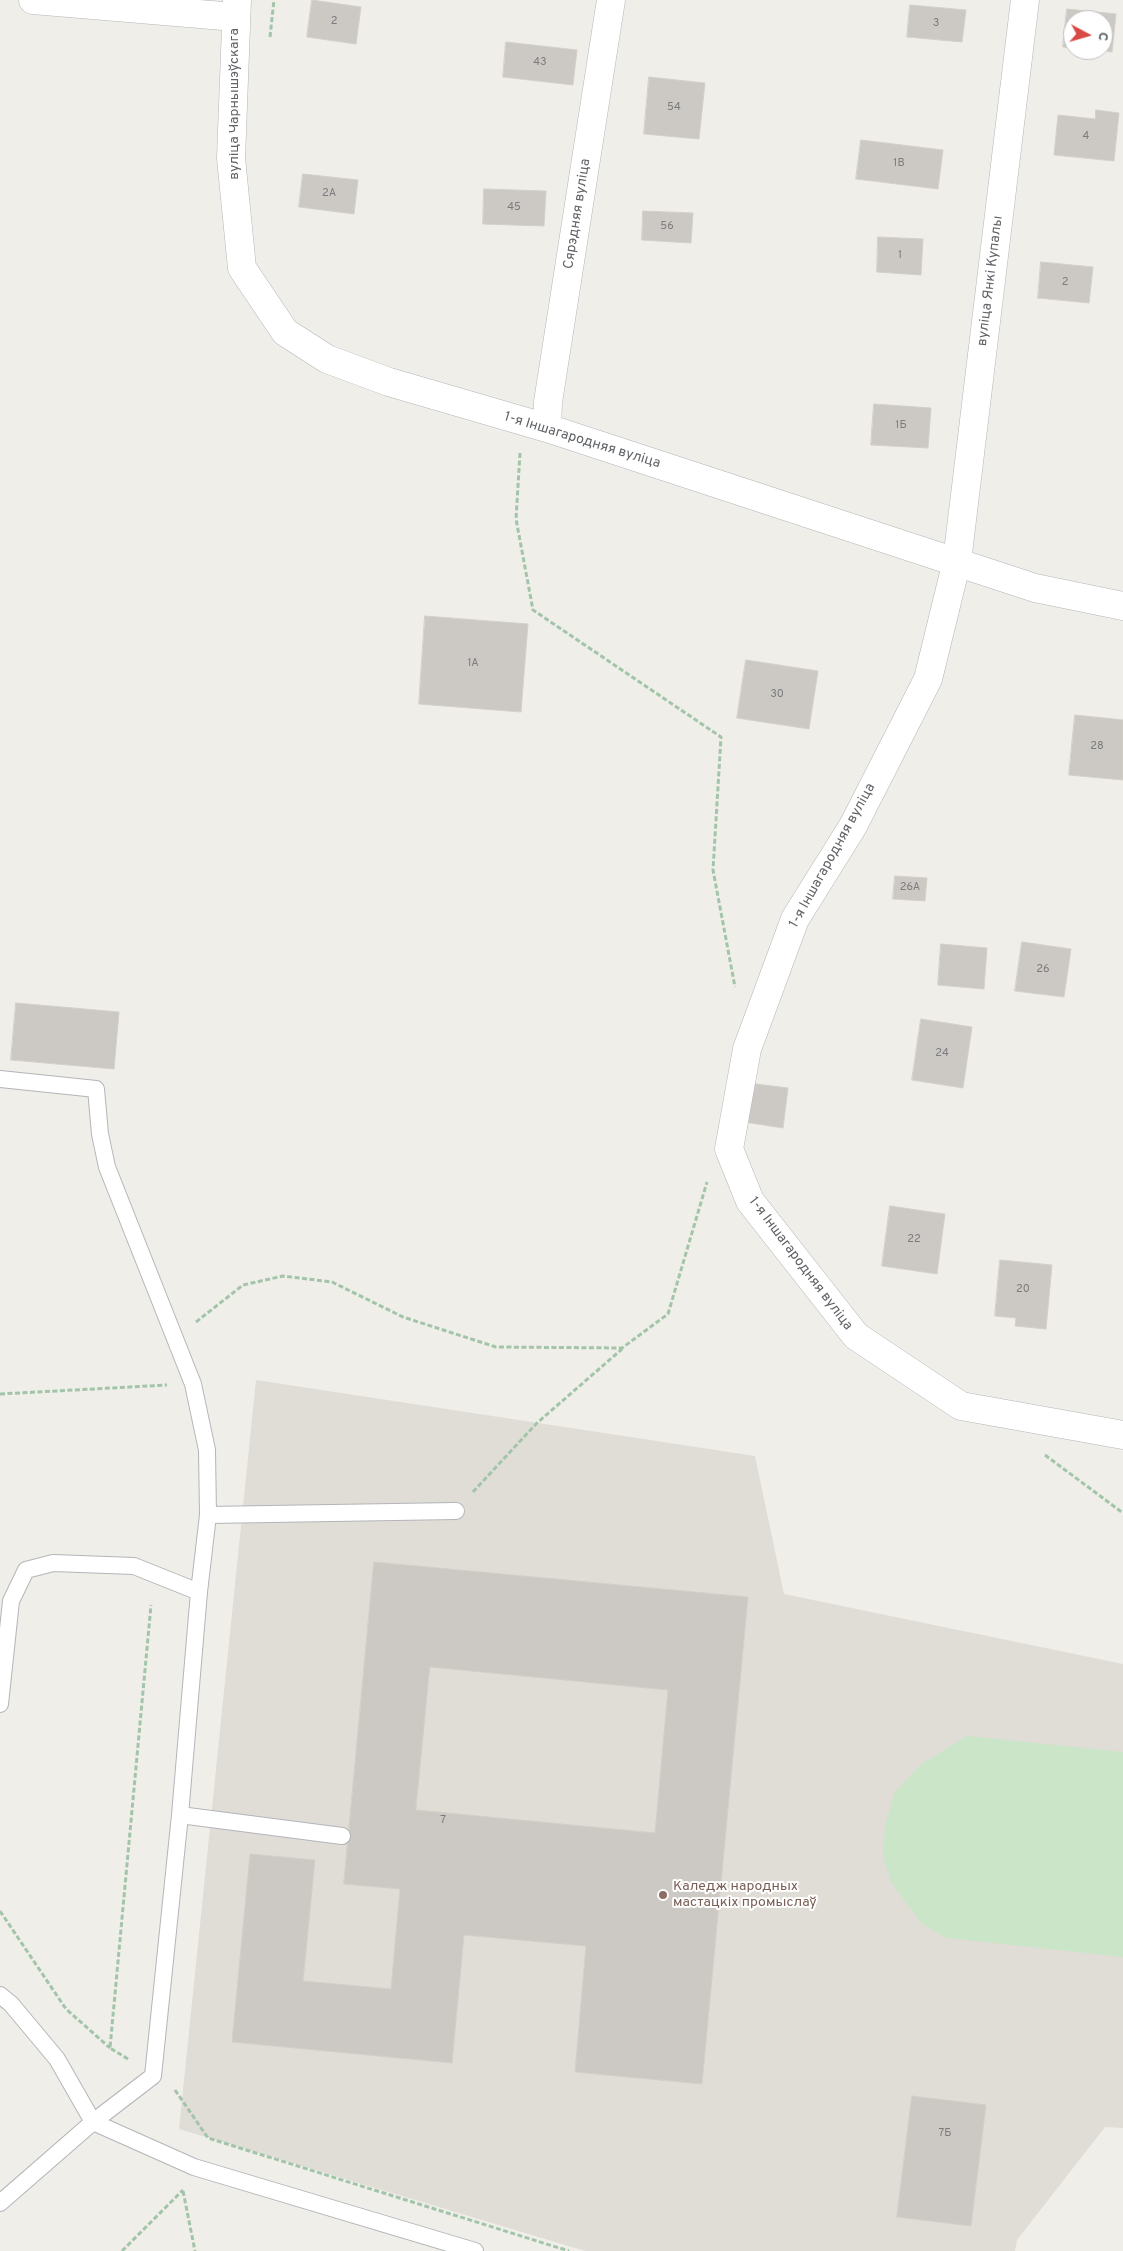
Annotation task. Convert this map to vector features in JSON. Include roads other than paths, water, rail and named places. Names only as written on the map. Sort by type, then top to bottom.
[{"type":"street","points":[[33,0],[236,8]]},
{"type":"street","name":"Сярэдняя вуліца","points":[[534,425],[548,402],[611,0]]},
{"type":"street","name":"вуліца Янкі Купалы","points":[[957,561],[1025,0]]},
{"type":"street","name":"вуліца Чарнышэўскага","points":[[236,8],[232,158],[242,268]]},
{"type":"street","name":"1-я Іншагародняя вуліца","points":[[242,268],[286,332],[328,359],[389,382],[534,425],[957,561],[1035,588],[1123,606]]},
{"type":"street","name":"1-я Іншагародняя вуліца","points":[[957,561],[928,679],[853,826],[795,919],[747,1049],[729,1149],[750,1201],[856,1336],[961,1406],[1123,1435]]},
{"type":"lane","points":[[0,1079],[96,1089],[100,1134],[107,1167],[193,1384],[207,1450],[208,1515],[198,1592],[180,1815],[153,2076],[93,2122],[0,2203]]},
{"type":"lane","points":[[208,1515],[456,1510]]},
{"type":"lane","points":[[0,1704],[11,1601],[26,1570],[53,1563],[134,1566],[198,1592]]},
{"type":"lane","points":[[180,1815],[342,1836]]},
{"type":"lane","points":[[0,1995],[11,2004],[58,2060],[93,2122],[194,2167],[475,2251]]},
{"type":"place","name":"Каледж народных мастацкіх промыслаў","points":[[663,1895]]}]
